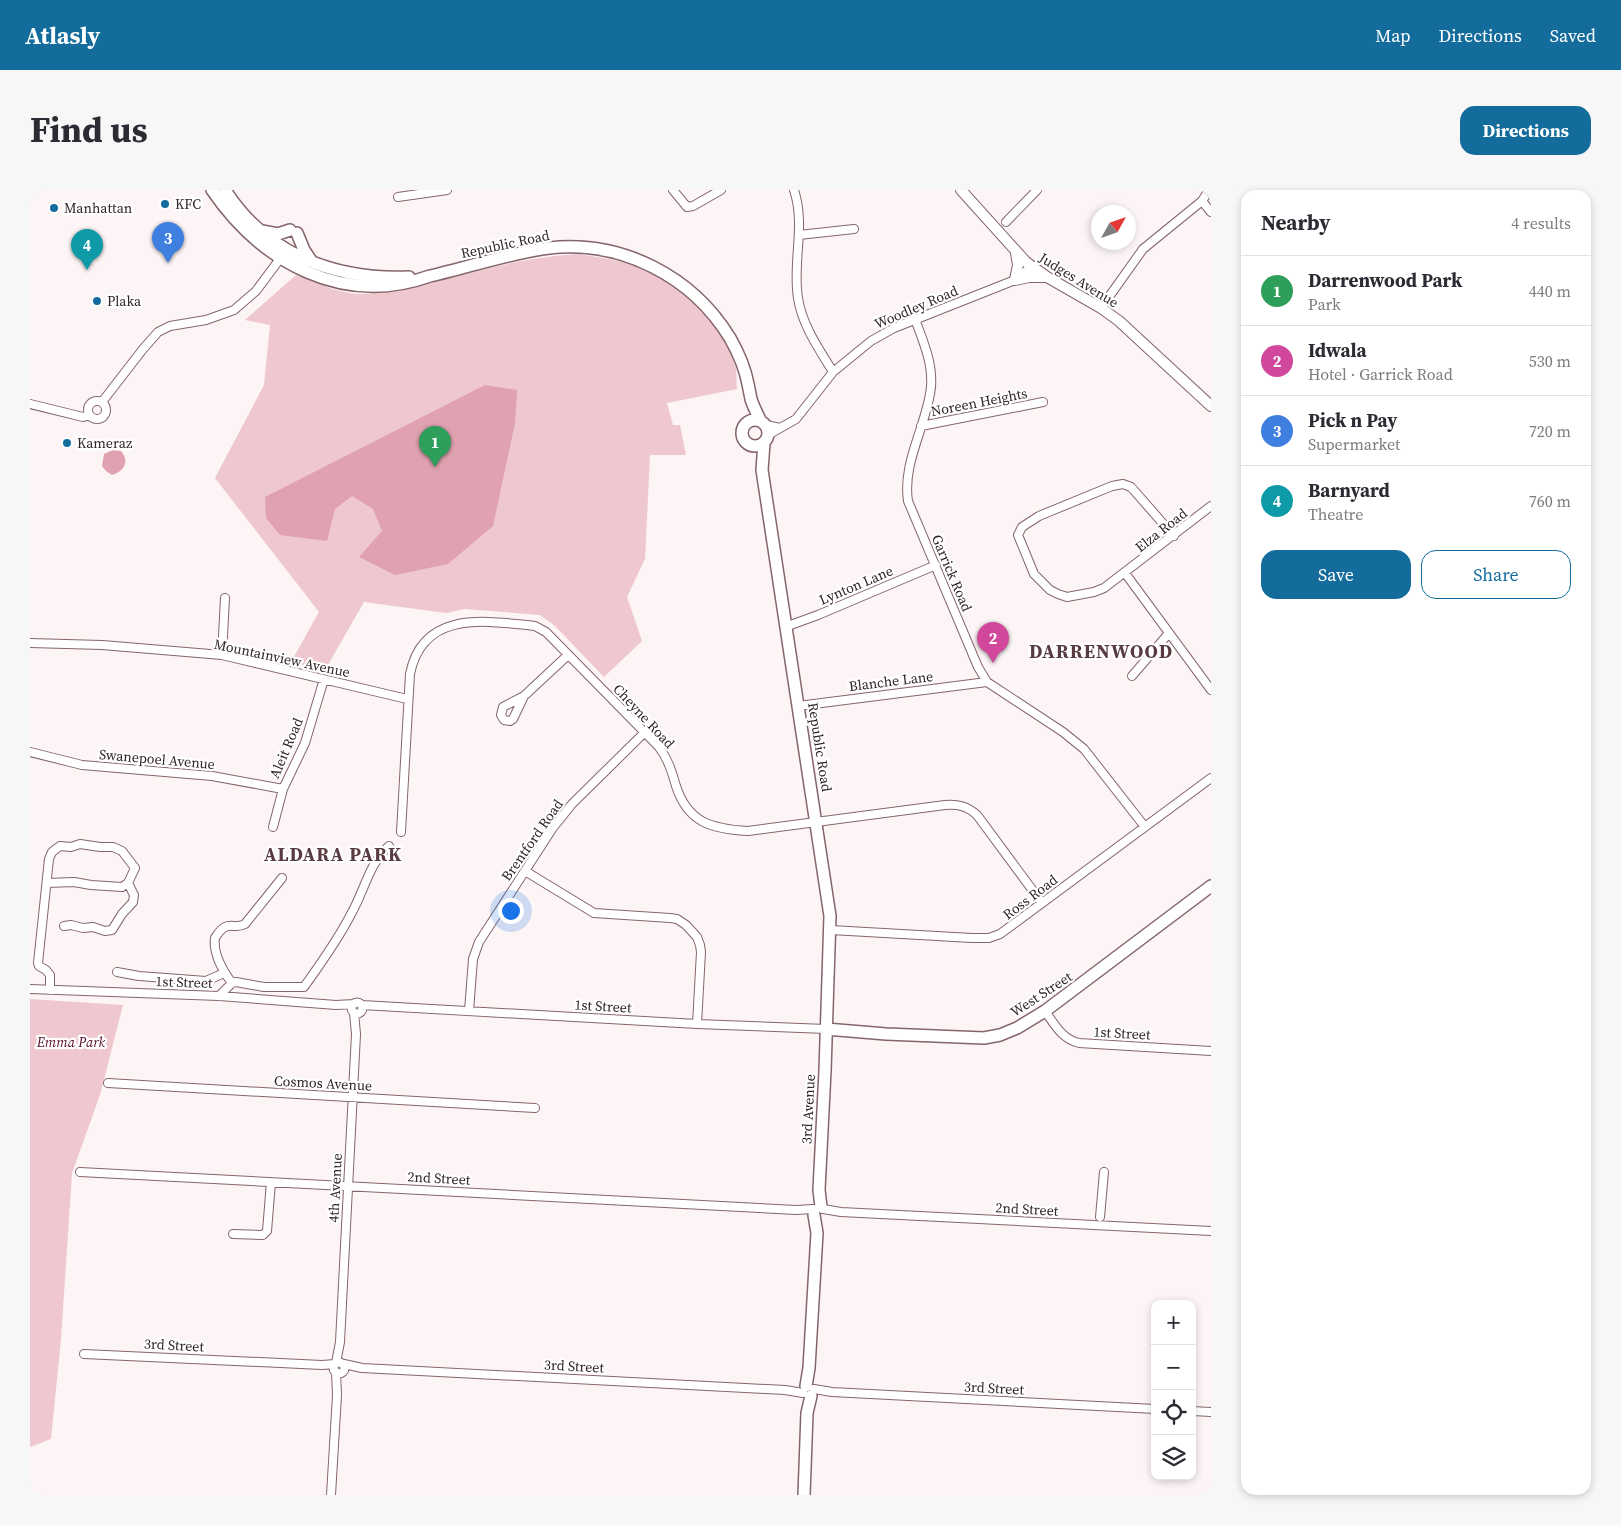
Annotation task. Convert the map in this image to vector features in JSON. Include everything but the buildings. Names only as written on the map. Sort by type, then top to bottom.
[{"type":"main road","name":"Republic Road","points":[[212,190],[239,224],[260,244],[281,253],[348,274],[365,277],[430,276]]},
{"type":"main road","name":"Republic Road","points":[[224,190],[244,216],[281,253],[319,277],[336,282],[363,287],[391,286],[532,251],[563,247],[585,247],[605,250],[637,260],[678,281],[717,319],[739,357],[745,372],[751,399],[765,431],[762,470],[828,895],[830,930],[826,1029]]},
{"type":"main road","points":[[258,229],[278,234],[293,231],[313,263]]},
{"type":"main road","name":"Republic Road","points":[[748,422],[751,399]]},
{"type":"main road","points":[[755,420],[765,431],[756,446],[750,444],[742,433],[743,428],[748,422],[755,420]]},
{"type":"main road","name":"Republic Road","points":[[750,444],[762,470]]},
{"type":"main road","name":"West Street","points":[[826,1029],[886,1034],[984,1038],[1004,1034],[1046,1011],[1211,886]]},
{"type":"main road","name":"3rd Avenue","points":[[804,1495],[826,1029]]},
{"type":"street","points":[[398,197],[447,190]]},
{"type":"street","points":[[673,190],[688,207],[721,190]]},
{"type":"street","points":[[794,190],[798,205],[799,235],[796,285],[801,313],[812,337],[833,372]]},
{"type":"street","name":"Judges Avenue","points":[[961,190],[1016,252],[1031,266],[1101,308],[1124,325],[1211,406]]},
{"type":"street","points":[[1006,222],[1037,190]]},
{"type":"street","points":[[1101,308],[1144,249],[1202,201],[1209,190]]},
{"type":"street","points":[[1202,201],[1211,212]]},
{"type":"street","points":[[799,235],[854,229]]},
{"type":"street","points":[[1016,252],[1018,264],[1015,280],[1029,277],[1047,277]]},
{"type":"street","points":[[102,402],[158,332],[170,326],[206,320],[234,310],[256,291],[281,253]]},
{"type":"street","name":"Woodley Road","points":[[765,431],[780,428],[796,419],[833,372],[871,341],[894,328],[1015,280],[1031,266]]},
{"type":"street","name":"Garrick Road","points":[[915,320],[926,348],[931,376],[930,393],[909,474],[907,492],[911,508],[978,667],[987,682],[1064,732],[1084,749],[1145,827]]},
{"type":"street","points":[[90,416],[88,410],[90,404],[95,401],[102,402]]},
{"type":"street","points":[[30,404],[83,417],[90,416],[94,419],[103,417],[106,409],[102,402]]},
{"type":"street","name":"Noreen Heights","points":[[921,426],[1043,402]]},
{"type":"street","name":"Elza Road","points":[[1174,536],[1134,489],[1123,484],[1112,486],[1040,516],[1026,524],[1018,532],[1018,538],[1034,574],[1046,586],[1058,594],[1067,597],[1094,592],[1104,588],[1174,536],[1211,506]]},
{"type":"street","name":"Lynton Lane","points":[[785,626],[835,608],[936,565]]},
{"type":"street","points":[[1125,573],[1211,690]]},
{"type":"street","points":[[222,655],[225,598]]},
{"type":"street","name":"Cheyne Road","points":[[401,832],[407,699],[412,665],[419,650],[439,631],[458,623],[508,623],[534,626],[546,632],[645,732],[667,758],[683,803],[700,820],[712,826],[729,830],[748,831],[945,805],[962,806],[977,815],[1042,903]]},
{"type":"street","points":[[1132,676],[1169,633]]},
{"type":"street","name":"Mountainview Avenue","points":[[30,643],[102,645],[222,655],[407,699]]},
{"type":"street","points":[[524,696],[568,655]]},
{"type":"street","name":"Aleit Road","points":[[273,827],[283,789],[304,743],[324,679]]},
{"type":"street","name":"Blanche Lane","points":[[798,706],[987,682]]},
{"type":"street","name":"Brentford Road","points":[[469,1011],[474,954],[480,942],[564,812],[645,732]]},
{"type":"street","name":"Swanepoel Avenue","points":[[30,752],[82,765],[186,772],[235,779],[283,789]]},
{"type":"street","name":"Ross Road","points":[[830,930],[989,938],[1004,932],[1211,778]]},
{"type":"street","points":[[47,883],[74,882],[118,888],[128,883],[135,868],[122,851],[113,847],[80,844],[69,847],[60,846],[50,854],[38,965],[50,975],[50,990]]},
{"type":"street","points":[[282,878],[245,924],[240,927],[234,925],[227,926],[217,935],[214,941],[224,973],[232,983],[264,986],[304,986],[342,930],[379,856],[389,846]]},
{"type":"street","points":[[525,871],[594,913],[670,918],[677,919],[686,925],[697,938],[701,952],[697,1024]]},
{"type":"street","points":[[64,926],[93,927],[105,931],[112,930],[122,914],[133,902],[134,895],[128,883]]},
{"type":"street","points":[[116,972],[140,976],[206,981],[224,973]]},
{"type":"street","points":[[219,996],[232,983]]},
{"type":"street","name":"1st Street","points":[[30,989],[219,996],[336,1004],[357,1009],[379,1007],[826,1029]]},
{"type":"street","name":"4th Avenue","points":[[331,1495],[357,1009]]},
{"type":"street","name":"1st Street","points":[[1046,1011],[1061,1033],[1066,1038],[1076,1042],[1092,1045],[1211,1051]]},
{"type":"street","name":"Cosmos Avenue","points":[[108,1084],[536,1108]]},
{"type":"street","name":"2nd Street","points":[[80,1172],[1211,1231]]},
{"type":"street","points":[[1100,1217],[1104,1172]]},
{"type":"street","points":[[233,1234],[263,1235],[267,1231],[271,1182]]},
{"type":"street","name":"3rd Street","points":[[84,1354],[1151,1409]]},
{"type":"street","points":[[1196,1411],[1211,1412]]},
{"type":"green space","points":[[580,254],[633,265],[655,276],[685,296],[711,322],[722,337],[736,369],[737,389],[667,403],[673,425],[680,425],[686,455],[650,455],[645,559],[627,597],[642,641],[604,677],[555,626],[540,615],[465,609],[446,613],[364,602],[325,670],[291,662],[319,612],[215,478],[264,385],[270,325],[245,320],[296,275],[342,292],[368,294],[406,288],[524,261]]},
{"type":"green space","name":"Emma Park","points":[[30,999],[123,1005],[100,1095],[72,1173],[61,1339],[51,1439],[30,1447]]},
{"type":"shaded area","points":[[485,385],[517,390],[515,423],[493,526],[448,564],[395,575],[359,557],[382,531],[373,509],[352,496],[335,509],[327,541],[280,535],[266,518],[265,497]]},
{"type":"shaded area","points":[[113,450],[121,451],[125,462],[120,471],[112,475],[102,466],[104,454]]},
{"type":"place","name":"KFC","points":[[165,204]]},
{"type":"place","name":"Manhattan","points":[[54,208]]},
{"type":"place","name":"Pick n Pay","points":[[168,263]]},
{"type":"place","name":"Barnyard","points":[[87,270]]},
{"type":"place","name":"Plaka","points":[[97,301]]},
{"type":"place","name":"Kameraz","points":[[67,443]]},
{"type":"place","name":"Darrenwood Park","points":[[435,467]]},
{"type":"place","name":"Idwala","points":[[993,663]]},
{"type":"district","name":"DARRENWOOD","points":[[1101,651]]},
{"type":"district","name":"ALDARA PARK","points":[[333,854]]}]
